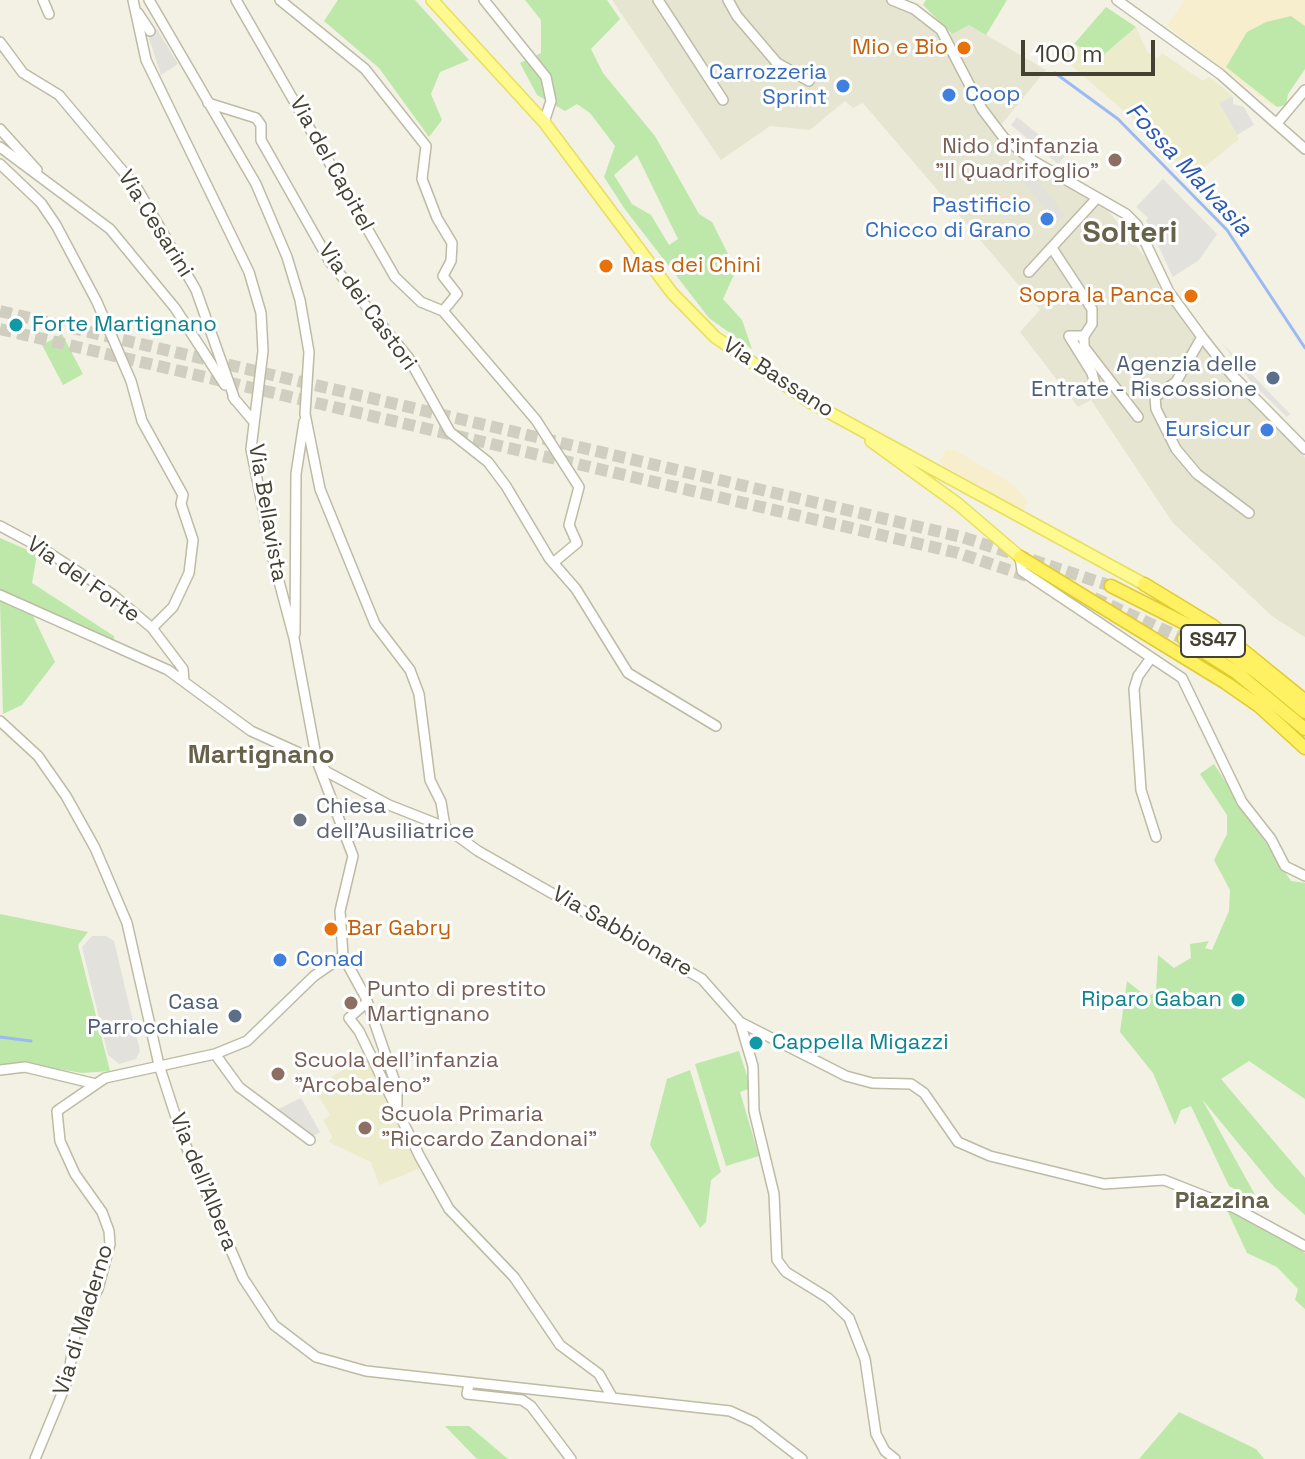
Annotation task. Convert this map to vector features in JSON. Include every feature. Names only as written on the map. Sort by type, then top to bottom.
[{"type":"highway","points":[[1020,557],[1226,683],[1259,706],[1305,748]]},
{"type":"highway","points":[[1144,584],[1213,626],[1305,701]]},
{"type":"highway","name":"SS47","points":[[1111,586],[1194,628],[1259,674],[1305,712]]},
{"type":"highway","name":"SS47","points":[[1184,639],[1237,673],[1305,729]]},
{"type":"main road","name":"Via Bassano","points":[[432,0],[544,122],[686,309],[750,364],[810,402],[1144,584]]},
{"type":"main road","points":[[810,402],[922,477],[1020,557]]},
{"type":"street","points":[[43,0],[49,14]]},
{"type":"street","name":"Via dei Castori","points":[[149,0],[256,184],[287,257],[300,300],[309,352],[305,414],[296,474],[298,624],[294,638]]},
{"type":"street","name":"Via del Capitel","points":[[236,0],[395,277],[421,302],[443,311],[536,420],[579,487],[569,525],[577,543],[553,563]]},
{"type":"street","points":[[280,0],[365,69],[426,146],[422,179],[437,218],[452,243],[451,261],[443,276],[457,294],[443,311]]},
{"type":"street","points":[[484,0],[546,77],[551,101],[544,122]]},
{"type":"street","points":[[658,0],[723,100]]},
{"type":"street","points":[[728,0],[737,16],[777,63],[809,81]]},
{"type":"street","points":[[892,0],[914,9],[941,30],[982,109],[1004,138],[1035,162],[1137,225],[1169,292],[1202,337],[1241,386],[1305,449]]},
{"type":"street","points":[[1117,0],[1220,74],[1305,149]]},
{"type":"street","points":[[135,5],[150,31]]},
{"type":"street","name":"Via Bellavista","points":[[135,5],[146,60],[249,272],[261,313],[263,351],[251,449],[273,559],[294,638],[317,761],[353,856],[340,911],[343,956]]},
{"type":"street","name":"Via Cesarini","points":[[0,42],[23,73],[59,95],[137,188],[196,290],[235,400]]},
{"type":"street","points":[[1277,123],[1305,90]]},
{"type":"street","name":"Via dei Castori","points":[[208,103],[256,118],[261,125],[261,140],[330,262],[408,357],[450,432],[488,462],[506,486],[553,563],[576,589],[628,673],[716,726]]},
{"type":"street","name":"Via Cesarini","points":[[0,129],[50,184]]},
{"type":"street","name":"Via Cesarini","points":[[0,147],[110,229],[137,258],[175,308],[235,400],[254,422]]},
{"type":"street","points":[[0,164],[41,203],[56,225],[97,302],[131,381],[142,421],[183,495],[181,504],[193,540],[189,573],[173,607],[152,628]]},
{"type":"street","points":[[1029,272],[1097,198]]},
{"type":"street","points":[[1052,248],[1092,309],[1092,324],[1084,336],[1084,347],[1138,417]]},
{"type":"street","points":[[1084,336],[1069,336],[1092,373],[1096,388]]},
{"type":"street","points":[[1202,337],[1176,382],[1155,397],[1156,409],[1176,449],[1197,474],[1249,513]]},
{"type":"street","name":"Via dei Castori","points":[[305,414],[320,489],[335,529],[375,624],[410,670],[419,694],[430,780],[441,802],[445,827]]},
{"type":"street","name":"Via del Forte","points":[[0,526],[43,549],[112,594],[152,628],[183,669],[184,681]]},
{"type":"street","points":[[1020,557],[1022,571],[1182,678],[1242,802],[1271,839],[1285,866],[1305,876]]},
{"type":"street","name":"Via del Forte","points":[[0,595],[139,655],[184,681],[251,731],[317,761]]},
{"type":"street","points":[[1151,658],[1138,676],[1134,689],[1141,790],[1156,837]]},
{"type":"street","name":"Via dell'Albera","points":[[0,721],[38,756],[66,796],[95,848],[127,923],[159,1065],[183,1139],[243,1278],[274,1325],[316,1357],[341,1366],[469,1384],[730,1411],[754,1422],[802,1459]]},
{"type":"street","name":"Via Sabbionare","points":[[317,761],[327,772],[389,805],[445,827],[478,851],[702,979],[740,1022],[753,1066],[754,1111],[774,1194],[777,1260],[786,1272],[828,1298],[849,1318],[865,1359],[876,1434],[885,1451],[895,1459]]},
{"type":"street","points":[[343,956],[366,1003],[397,1088],[397,1105]]},
{"type":"street","name":"Via di Maderno","points":[[35,1459],[68,1379],[75,1334],[98,1289],[110,1244],[102,1212],[66,1156],[57,1129],[56,1117],[61,1106],[115,1075],[215,1054],[247,1041],[314,976],[343,956]]},
{"type":"street","points":[[366,1003],[349,1018],[359,1031],[438,1191],[456,1220],[514,1277],[560,1345],[599,1374],[612,1397]]},
{"type":"street","points":[[740,1022],[846,1076],[872,1083],[911,1084],[924,1093],[958,1142],[990,1156],[1104,1184],[1164,1180],[1235,1208],[1305,1246]]},
{"type":"street","points":[[215,1054],[239,1087],[310,1140]]},
{"type":"street","points":[[0,1070],[25,1067],[96,1084]]},
{"type":"street","points":[[469,1384],[467,1394],[522,1400],[531,1406],[571,1459]]},
{"type":"shaded area","points":[[612,0],[899,0],[935,28],[950,34],[969,25],[1046,70],[996,131],[1027,160],[1106,208],[1305,458],[1305,637],[1272,616],[1173,523],[1091,400],[1078,407],[1020,332],[1040,310],[863,103],[853,108],[845,101],[810,130],[770,126],[721,160]]},
{"type":"shaded area","points":[[1185,0],[1305,0],[1305,69],[1288,94],[1286,105],[1272,106],[1167,26]]},
{"type":"shaded area","points":[[1136,27],[1147,52],[1158,58],[1162,53],[1203,81],[1209,77],[1233,96],[1219,103],[1239,139],[1191,178],[1157,140],[1064,59],[1074,44],[1101,57]]},
{"type":"shaded area","points":[[157,29],[178,64],[161,75],[148,35]]},
{"type":"shaded area","points":[[1233,96],[1233,104],[1244,107],[1254,125],[1237,135],[1219,103]]},
{"type":"shaded area","points":[[1017,117],[1065,156],[1058,164],[1011,125]]},
{"type":"shaded area","points":[[1016,160],[1029,169],[1065,215],[1056,222],[1011,165]]},
{"type":"shaded area","points":[[1163,179],[1217,234],[1199,260],[1173,277],[1146,220],[1148,218],[1136,207]]},
{"type":"shaded area","points":[[1222,343],[1290,414],[1287,417],[1252,383]]},
{"type":"shaded area","points":[[946,450],[955,450],[1013,484],[1028,503],[1023,511],[939,463]]},
{"type":"shaded area","points":[[92,936],[106,936],[114,941],[140,1051],[136,1059],[119,1064],[108,1055],[82,947]]},
{"type":"shaded area","name":"Scuola Primaria \"Riccardo Zandonai\"","points":[[364,1057],[397,1113],[420,1168],[379,1185],[371,1162],[329,1142],[332,1136],[323,1120],[330,1115],[314,1088]]},
{"type":"shaded area","points":[[301,1098],[320,1132],[312,1137],[278,1109]]},
{"type":"green space","points":[[338,0],[415,0],[469,60],[440,72],[431,94],[442,120],[429,137],[379,68],[324,21]]},
{"type":"green space","points":[[525,0],[607,0],[620,19],[591,49],[603,73],[655,136],[699,214],[712,222],[736,270],[723,299],[742,320],[752,349],[709,318],[624,208],[604,177],[615,146],[590,113],[577,104],[565,111],[537,95],[520,63],[541,53],[541,20]],"holes":[[[637,155],[678,239],[669,245],[651,215],[632,204],[614,175]]]},
{"type":"green space","points":[[926,0],[1007,0],[986,35],[969,25],[952,34],[923,5]]},
{"type":"green space","points":[[1106,7],[1136,27],[1101,57],[1074,44]]},
{"type":"green space","points":[[1291,16],[1305,26],[1305,69],[1288,94],[1286,105],[1277,107],[1226,67],[1247,32],[1266,22]]},
{"type":"green space","points":[[62,334],[83,374],[63,385],[42,345]]},
{"type":"green space","points":[[0,538],[37,554],[32,583],[114,636],[114,640],[0,591]]},
{"type":"green space","points":[[0,601],[33,616],[55,662],[22,705],[3,714]]},
{"type":"green space","points":[[1214,764],[1291,881],[1305,883],[1305,1099],[1249,1061],[1221,1079],[1305,1178],[1305,1215],[1275,1188],[1202,1099],[1259,1202],[1229,1186],[1191,1106],[1181,1110],[1175,1125],[1153,1073],[1120,1032],[1127,981],[1147,997],[1156,992],[1158,955],[1174,968],[1191,958],[1190,944],[1209,941],[1205,948],[1212,950],[1229,911],[1230,890],[1214,860],[1227,834],[1227,815],[1200,774]]},
{"type":"green space","points":[[0,914],[88,932],[78,945],[110,1071],[82,1073],[33,1065],[0,1067]]},
{"type":"green space","points":[[739,1051],[751,1088],[740,1092],[759,1156],[726,1166],[695,1064]]},
{"type":"green space","points":[[690,1070],[721,1172],[711,1180],[706,1222],[700,1228],[650,1145],[667,1079]]},
{"type":"green space","points":[[1227,1210],[1286,1238],[1305,1253],[1305,1309],[1295,1300],[1298,1289],[1277,1267],[1247,1253]]},
{"type":"green space","points":[[1179,1412],[1256,1449],[1264,1459],[1139,1459]]},
{"type":"green space","points":[[445,1426],[469,1426],[508,1459],[477,1459]]},
{"type":"waterway","name":"Fossa Malvasia","points":[[1055,73],[1118,119],[1227,230],[1305,348]]},
{"type":"waterway","points":[[0,1037],[31,1041]]},
{"type":"tunnel","points":[[0,311],[962,537],[1111,586]]},
{"type":"tunnel","points":[[0,329],[958,553],[1069,590]]},
{"type":"tunnel","points":[[1094,598],[1184,639]]},
{"type":"place","name":"Mio e Bio","points":[[964,48]]},
{"type":"place","name":"Carrozzeria Sprint","points":[[843,86]]},
{"type":"place","name":"Coop","points":[[949,95]]},
{"type":"place","name":"Nido d'infanzia \"Il Quadrifoglio\"","points":[[1115,160]]},
{"type":"place","name":"Pastificio Chicco di Grano","points":[[1047,219]]},
{"type":"place","name":"Mas dei Chini","points":[[606,266]]},
{"type":"place","name":"Sopra la Panca","points":[[1191,296]]},
{"type":"place","name":"Forte Martignano","points":[[16,325]]},
{"type":"place","name":"Agenzia delle Entrate - Riscossione","points":[[1273,378]]},
{"type":"place","name":"Eursicur","points":[[1267,430]]},
{"type":"place","name":"Chiesa dell'Ausiliatrice","points":[[300,820]]},
{"type":"place","name":"Bar Gabry","points":[[331,929]]},
{"type":"place","name":"Conad","points":[[280,960]]},
{"type":"place","name":"Riparo Gaban","points":[[1238,1000]]},
{"type":"place","name":"Punto di prestito Martignano","points":[[351,1003]]},
{"type":"place","name":"Casa Parrocchiale","points":[[235,1016]]},
{"type":"place","name":"Cappella Migazzi","points":[[756,1043]]},
{"type":"place","name":"Scuola dell'infanzia \"Arcobaleno\"","points":[[278,1074]]},
{"type":"place","name":"Scuola Primaria \"Riccardo Zandonai\"","points":[[365,1128]]},
{"type":"district","name":"Solteri","points":[[1130,234]]},
{"type":"district","name":"Martignano","points":[[261,756]]},
{"type":"district","name":"Piazzina","points":[[1222,1201]]}]
